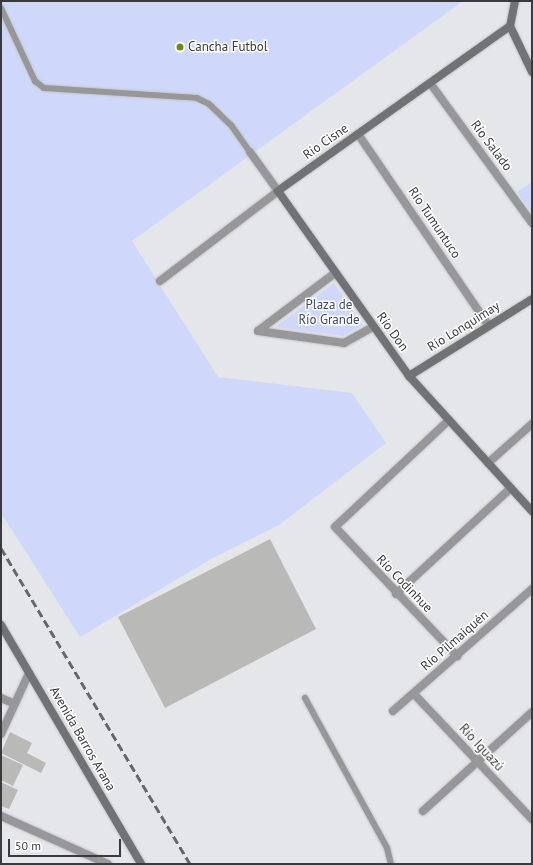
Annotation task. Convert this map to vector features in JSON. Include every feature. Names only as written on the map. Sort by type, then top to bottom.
[{"type":"street","points":[[514,1],[510,26],[532,72]]},
{"type":"street","name":"Río Cisne","points":[[160,281],[278,191],[510,26]]},
{"type":"street","name":"Río Salado","points":[[430,83],[532,223]]},
{"type":"street","name":"Río Tumuntuco","points":[[358,134],[489,326]]},
{"type":"street","name":"Río Don","points":[[250,152],[409,376],[532,511]]},
{"type":"street","points":[[335,273],[258,331],[344,343],[373,327]]},
{"type":"street","name":"Río Lonquimay","points":[[409,376],[532,299]]},
{"type":"street","name":"Río Codinhue","points":[[449,420],[335,527],[396,594],[457,656]]},
{"type":"street","points":[[488,463],[532,424]]},
{"type":"street","points":[[396,594],[511,488]]},
{"type":"street","name":"Río Pilmaiquén","points":[[393,711],[532,589]]},
{"type":"street","name":"Avenida Barros Arana","points":[[1,625],[141,864]]},
{"type":"street","points":[[1,734],[30,673]]},
{"type":"street","name":"Río Iguazú","points":[[414,694],[532,819]]},
{"type":"street","points":[[1,698],[15,704]]},
{"type":"street","points":[[423,811],[532,712]]},
{"type":"street","points":[[1,816],[108,864]]},
{"type":"lane","points":[[1,8],[35,81],[44,88],[197,98],[209,104],[231,125],[250,152]]},
{"type":"lane","points":[[305,698],[387,848],[391,864]]},
{"type":"green space","points":[[1,1],[463,1],[132,241],[218,377],[352,393],[386,443],[279,525],[211,559],[80,637],[1,513]]},
{"type":"green space","points":[[532,182],[532,213],[517,192]]},
{"type":"green space","name":"Plaza de Río Grande","points":[[334,283],[363,325],[343,336],[275,327]]},
{"type":"building","points":[[270,539],[316,629],[165,708],[118,617]]},
{"type":"building","points":[[10,732],[32,743],[27,753],[46,763],[41,773],[1,753]]},
{"type":"building","points":[[1,755],[23,765],[13,786],[1,780]]},
{"type":"building","points":[[1,782],[18,790],[9,809],[1,806]]},
{"type":"railway","points":[[1,548],[190,864]]},
{"type":"place","name":"Cancha Futbol","points":[[180,47]]}]
